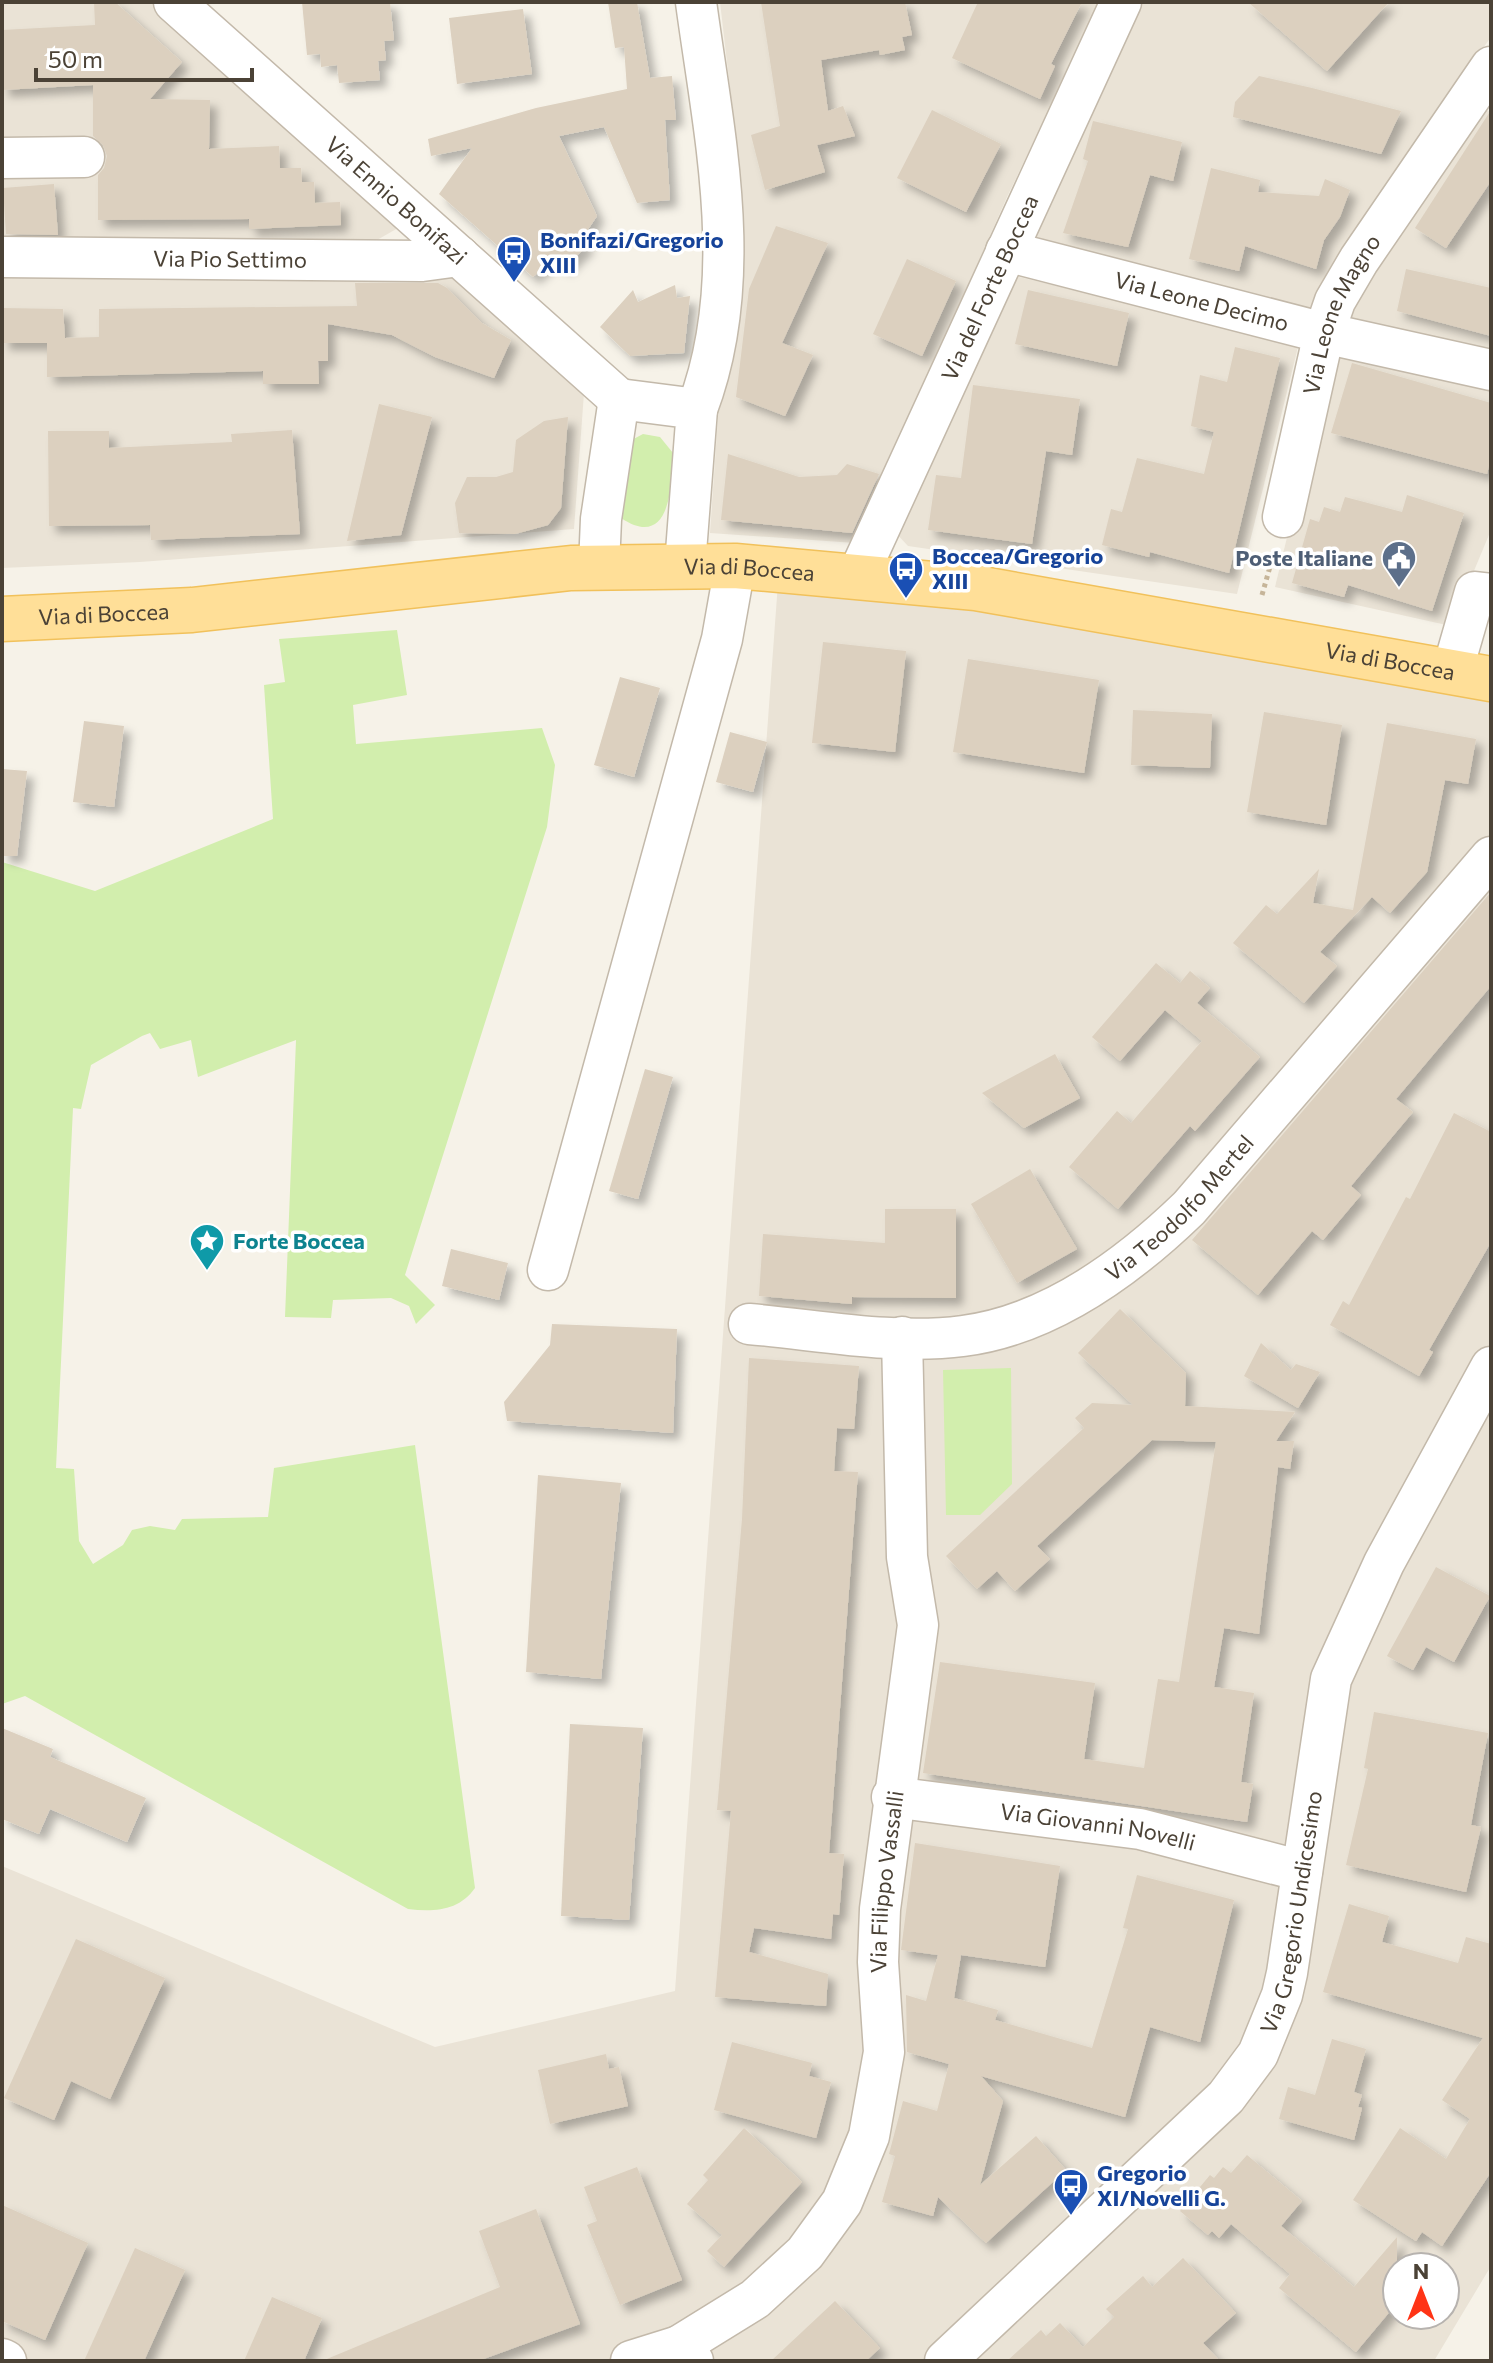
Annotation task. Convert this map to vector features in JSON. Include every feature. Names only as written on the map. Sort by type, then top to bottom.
[{"type":"main road","name":"Via di Boccea","points":[[2,619],[192,610],[599,566],[735,566],[858,575],[988,590],[1471,675]]},
{"type":"street","name":"Via Ennio Bonifazi","points":[[174,2],[619,399]]},
{"type":"street","points":[[685,565],[697,409],[712,367],[726,270],[718,166],[696,2]]},
{"type":"street","name":"Via del Forte Boccea","points":[[858,575],[1121,2]]},
{"type":"street","name":"Via Leone Magno","points":[[1283,517],[1324,333],[1346,280],[1485,89]]},
{"type":"street","points":[[2,158],[84,157]]},
{"type":"street","name":"Via Leone Decimo","points":[[1006,251],[1324,333],[1491,370]]},
{"type":"street","name":"Via Pio Settimo","points":[[2,257],[422,261],[459,256]]},
{"type":"street","points":[[599,566],[601,519],[619,399],[697,409]]},
{"type":"street","points":[[548,1270],[722,639],[735,566]]},
{"type":"street","points":[[1471,675],[1475,592],[1491,594]]},
{"type":"street","name":"Via Teodolfo Mertel","points":[[749,1324],[902,1337],[965,1336],[1013,1324],[1078,1294],[1140,1250],[1189,1208],[1491,857]]},
{"type":"street","name":"Via Filippo Vassalli","points":[[631,2361],[686,2353],[781,2278],[830,2222],[859,2164],[882,2074],[878,1962],[892,1797],[918,1625],[907,1557],[902,1337]]},
{"type":"street","name":"Via Gregorio Undicesimo","points":[[945,2361],[1211,2113],[1258,2054],[1282,1995],[1326,1701],[1337,1663],[1384,1563],[1491,1367]]},
{"type":"street","name":"Via Giovanni Novelli","points":[[892,1797],[1140,1829],[1302,1871]]},
{"type":"path","points":[[1262,595],[1283,517]]},
{"type":"shaded area","points":[[2,2],[174,2],[398,228],[370,244],[2,239]]},
{"type":"shaded area","points":[[720,2],[1101,2],[1007,197],[855,543],[710,533],[721,374],[743,278],[738,157]]},
{"type":"shaded area","points":[[1136,2],[1491,2],[1491,37],[1387,182],[1309,309],[1027,241]]},
{"type":"shaded area","points":[[1477,103],[1491,113],[1491,356],[1341,320]]},
{"type":"shaded area","points":[[457,274],[584,393],[574,529],[140,562],[2,568],[2,275]]},
{"type":"shaded area","points":[[1015,276],[1299,343],[1237,594],[908,546],[893,530]]},
{"type":"shaded area","points":[[1332,351],[1491,389],[1491,530],[1451,626],[1275,587]]},
{"type":"shaded area","points":[[779,569],[1491,683],[1491,2266],[1461,2316],[1461,2251],[1381,2251],[1381,2331],[1452,2331],[1434,2361],[2,2361],[2,1866],[435,2047],[675,1991]]},
{"type":"green space","points":[[643,434],[660,437],[673,453],[666,509],[660,520],[650,526],[638,526],[621,518],[626,443]]},
{"type":"green space","points":[[397,630],[407,695],[353,705],[356,744],[542,728],[555,765],[547,827],[405,1275],[435,1305],[416,1324],[409,1306],[391,1298],[333,1300],[331,1318],[285,1317],[296,1040],[198,1077],[191,1040],[160,1049],[150,1033],[142,1036],[91,1065],[81,1109],[73,1108],[56,1468],[74,1469],[79,1541],[93,1564],[123,1545],[132,1530],[150,1526],[175,1530],[182,1519],[268,1517],[274,1468],[415,1445],[475,1888],[454,1906],[427,1910],[408,1909],[25,1696],[2,1704],[2,862],[95,891],[273,819],[264,685],[285,682],[279,639]]},
{"type":"green space","points":[[1011,1368],[1012,1484],[980,1515],[946,1515],[943,1370]]},
{"type":"building","points":[[94,2],[115,2],[182,62],[150,99],[210,100],[209,149],[279,146],[280,168],[301,168],[302,182],[314,182],[315,203],[340,202],[341,225],[249,229],[249,219],[98,220],[98,175],[104,168],[107,156],[103,145],[93,136],[93,85],[2,90],[2,30],[95,25]]},
{"type":"building","points":[[302,2],[390,2],[394,40],[384,41],[386,60],[378,61],[380,80],[339,83],[337,65],[321,67],[320,54],[307,55]]},
{"type":"building","points":[[608,2],[637,2],[650,78],[672,76],[676,120],[665,120],[670,200],[637,203],[604,127],[559,136],[597,216],[581,240],[588,245],[564,268],[553,259],[533,277],[439,194],[472,148],[431,156],[428,139],[536,108],[627,89],[624,47],[615,48]]},
{"type":"building","points":[[761,2],[905,2],[912,35],[902,37],[905,50],[880,55],[879,50],[821,60],[828,111],[843,106],[855,136],[817,145],[825,172],[765,190],[751,135],[780,126]]},
{"type":"building","points":[[978,2],[1082,2],[1051,64],[1055,66],[1040,99],[952,58]]},
{"type":"building","points":[[1248,2],[1389,2],[1327,71]]},
{"type":"building","points":[[523,9],[532,74],[457,84],[449,18]]},
{"type":"building","points":[[1259,76],[1401,111],[1381,154],[1233,117],[1235,102]]},
{"type":"building","points":[[932,110],[1001,144],[966,212],[897,178]]},
{"type":"building","points":[[1491,110],[1491,181],[1446,248],[1415,228]]},
{"type":"building","points":[[1093,121],[1182,142],[1173,181],[1150,175],[1128,247],[1063,233],[1088,161],[1083,159]]},
{"type":"building","points":[[1211,168],[1260,180],[1258,192],[1319,196],[1325,179],[1350,190],[1340,217],[1324,240],[1316,269],[1245,246],[1239,271],[1189,259]]},
{"type":"building","points":[[54,184],[58,235],[6,234],[3,188]]},
{"type":"building","points":[[776,226],[828,243],[782,343],[813,355],[785,416],[736,397],[749,289]]},
{"type":"building","points":[[907,259],[956,281],[922,356],[873,334]]},
{"type":"building","points":[[1406,269],[1491,288],[1491,336],[1397,311]]},
{"type":"building","points":[[355,283],[438,283],[447,288],[482,323],[511,340],[494,378],[435,357],[392,335],[328,324],[328,361],[318,361],[319,384],[263,384],[263,371],[47,377],[47,343],[2,343],[2,308],[63,309],[65,338],[99,337],[99,309],[357,306]]},
{"type":"building","points":[[675,285],[677,298],[690,296],[684,353],[630,356],[600,327],[633,290],[638,302]]},
{"type":"building","points":[[1028,290],[1129,313],[1117,366],[1015,344]]},
{"type":"building","points":[[1235,347],[1280,358],[1229,573],[1150,552],[1149,557],[1102,545],[1111,509],[1122,512],[1137,458],[1204,474],[1214,432],[1191,426],[1200,375],[1227,382]]},
{"type":"building","points":[[1352,363],[1491,403],[1491,458],[1487,474],[1331,433]]},
{"type":"building","points":[[973,385],[1080,399],[1072,455],[1046,451],[1032,544],[928,530],[936,475],[961,478]]},
{"type":"building","points":[[379,404],[432,417],[401,535],[347,541]]},
{"type":"building","points":[[568,417],[561,508],[548,525],[515,534],[459,533],[455,503],[467,477],[496,477],[513,472],[516,440],[544,421]]},
{"type":"building","points":[[292,430],[300,534],[151,540],[150,525],[49,526],[48,431],[109,431],[109,448],[232,442],[231,434]]},
{"type":"building","points":[[728,454],[799,477],[837,475],[847,464],[879,474],[852,533],[721,520]]},
{"type":"building","points":[[1407,495],[1464,513],[1432,611],[1348,585],[1344,597],[1292,583],[1310,519],[1319,522],[1324,507],[1340,512],[1345,497],[1402,512]]},
{"type":"building","points":[[823,642],[906,651],[895,752],[812,743]]},
{"type":"building","points":[[968,659],[1099,680],[1084,773],[953,752]]},
{"type":"building","points":[[620,677],[660,688],[634,777],[594,765]]},
{"type":"building","points":[[1133,710],[1212,714],[1210,768],[1131,765]]},
{"type":"building","points":[[1264,712],[1342,725],[1326,825],[1247,812]]},
{"type":"building","points":[[84,721],[124,726],[114,807],[73,802]]},
{"type":"building","points":[[1387,723],[1476,739],[1468,784],[1445,780],[1427,872],[1390,913],[1372,897],[1320,952],[1337,966],[1304,1003],[1233,943],[1266,905],[1277,914],[1319,869],[1313,903],[1353,910]]},
{"type":"building","points":[[730,732],[767,742],[753,792],[716,782]]},
{"type":"building","points":[[2,769],[27,771],[17,856],[2,856]]},
{"type":"building","points":[[1491,892],[1491,986],[1396,1099],[1413,1112],[1351,1186],[1361,1195],[1323,1240],[1312,1231],[1258,1295],[1192,1240]]},
{"type":"building","points":[[1156,963],[1180,983],[1190,971],[1210,988],[1197,1003],[1260,1057],[1195,1131],[1190,1126],[1118,1209],[1069,1167],[1117,1111],[1131,1123],[1202,1041],[1165,1010],[1120,1061],[1092,1037]]},
{"type":"building","points":[[1055,1054],[1080,1098],[1024,1128],[982,1093]]},
{"type":"building","points":[[645,1069],[673,1077],[638,1199],[609,1191]]},
{"type":"building","points":[[1454,1113],[1491,1132],[1491,1242],[1429,1350],[1433,1352],[1419,1376],[1330,1325],[1343,1301],[1349,1305],[1406,1197],[1410,1199]]},
{"type":"building","points":[[1030,1169],[1077,1249],[1017,1283],[971,1204]]},
{"type":"building","points":[[885,1209],[956,1209],[956,1298],[852,1297],[852,1304],[759,1296],[763,1234],[885,1243]]},
{"type":"building","points":[[451,1249],[508,1263],[499,1300],[442,1286]]},
{"type":"building","points":[[1120,1309],[1186,1373],[1185,1406],[1295,1412],[1276,1441],[1294,1441],[1290,1469],[1278,1467],[1259,1634],[1224,1628],[1214,1687],[1254,1693],[1241,1782],[1253,1784],[1247,1822],[923,1773],[940,1662],[1095,1683],[1084,1759],[1144,1768],[1158,1679],[1179,1682],[1216,1442],[1152,1440],[1037,1546],[1050,1559],[1015,1591],[997,1571],[977,1589],[946,1556],[1084,1428],[1075,1418],[1092,1403],[1133,1405],[1078,1353]]},
{"type":"building","points":[[552,1324],[677,1329],[673,1433],[507,1421],[504,1402],[550,1345]]},
{"type":"building","points":[[1261,1343],[1291,1370],[1296,1364],[1320,1372],[1298,1408],[1244,1376]]},
{"type":"building","points":[[749,1358],[859,1366],[854,1429],[837,1428],[834,1471],[858,1472],[829,1853],[844,1854],[839,1915],[833,1914],[831,1939],[754,1928],[749,1952],[828,1974],[826,2006],[715,1997],[731,1811],[717,1810],[742,1519]]},
{"type":"building","points":[[538,1475],[621,1483],[601,1679],[526,1672]]},
{"type":"building","points":[[1436,1567],[1490,1596],[1454,1662],[1426,1647],[1413,1670],[1387,1656]]},
{"type":"building","points":[[1374,1712],[1488,1733],[1471,1825],[1481,1827],[1466,1892],[1346,1865],[1368,1769],[1364,1768]]},
{"type":"building","points":[[570,1724],[643,1728],[629,1920],[561,1916]]},
{"type":"building","points":[[2,1728],[53,1749],[50,1757],[146,1798],[127,1842],[50,1809],[39,1834],[2,1819]]},
{"type":"building","points":[[915,1843],[1060,1866],[1045,1967],[961,1955],[954,1998],[998,2010],[995,2020],[1092,2048],[1128,1929],[1123,1928],[1137,1875],[1234,1900],[1200,2042],[1150,2027],[1125,2117],[981,2076],[1003,2101],[980,2185],[1036,2136],[1066,2170],[986,2243],[938,2197],[933,2216],[882,2202],[895,2156],[889,2154],[903,2101],[937,2111],[949,2064],[907,2052],[906,1995],[926,2001],[938,1955],[901,1950]]},
{"type":"building","points":[[1349,1904],[1389,1916],[1382,1942],[1458,1963],[1466,1937],[1491,1944],[1491,2172],[1442,2246],[1422,2232],[1416,2241],[1353,2200],[1400,2128],[1446,2159],[1470,2119],[1442,2100],[1483,2038],[1323,1992]]},
{"type":"building","points":[[76,1939],[165,1978],[110,2099],[71,2081],[54,2120],[4,2098]]},
{"type":"building","points":[[1332,2039],[1366,2049],[1354,2092],[1362,2095],[1358,2107],[1362,2108],[1354,2140],[1279,2119],[1288,2087],[1315,2095]]},
{"type":"building","points":[[732,2042],[812,2063],[809,2076],[831,2082],[816,2138],[714,2110]]},
{"type":"building","points":[[606,2054],[609,2069],[619,2067],[628,2106],[550,2124],[538,2070]]},
{"type":"building","points":[[744,2128],[802,2182],[724,2267],[707,2251],[722,2235],[687,2204],[708,2180],[703,2175]]},
{"type":"building","points":[[1247,2155],[1302,2201],[1281,2226],[1354,2287],[1381,2256],[1381,2322],[1356,2352],[1279,2288],[1290,2274],[1231,2224],[1219,2238],[1212,2231],[1208,2235],[1180,2211],[1210,2175],[1214,2178],[1223,2167],[1231,2173]]},
{"type":"building","points":[[637,2167],[682,2280],[620,2305],[587,2225],[597,2221],[584,2187]]},
{"type":"building","points":[[2,2205],[88,2243],[45,2340],[2,2321]]},
{"type":"building","points":[[536,2209],[580,2324],[478,2361],[322,2361],[500,2287],[479,2231]]},
{"type":"building","points":[[1397,2237],[1397,2251],[1385,2251]]},
{"type":"building","points":[[135,2248],[185,2270],[144,2361],[84,2361]]},
{"type":"building","points":[[1183,2258],[1236,2313],[1203,2343],[1220,2361],[1007,2361],[1041,2330],[1046,2336],[1060,2323],[1083,2347],[1114,2317],[1106,2309],[1143,2276],[1152,2287]]},
{"type":"building","points":[[272,2297],[322,2318],[304,2361],[244,2361]]},
{"type":"building","points":[[835,2301],[880,2348],[866,2361],[771,2361]]},
{"type":"place","name":"Bonifazi/Gregorio XIII","points":[[514,284]]},
{"type":"place","name":"Poste Italiane","points":[[1399,589]]},
{"type":"place","name":"Boccea/Gregorio XIII","points":[[906,600]]},
{"type":"place","name":"Forte Boccea","points":[[207,1272]]},
{"type":"place","name":"Gregorio XI/Novelli G.","points":[[1071,2217]]}]
